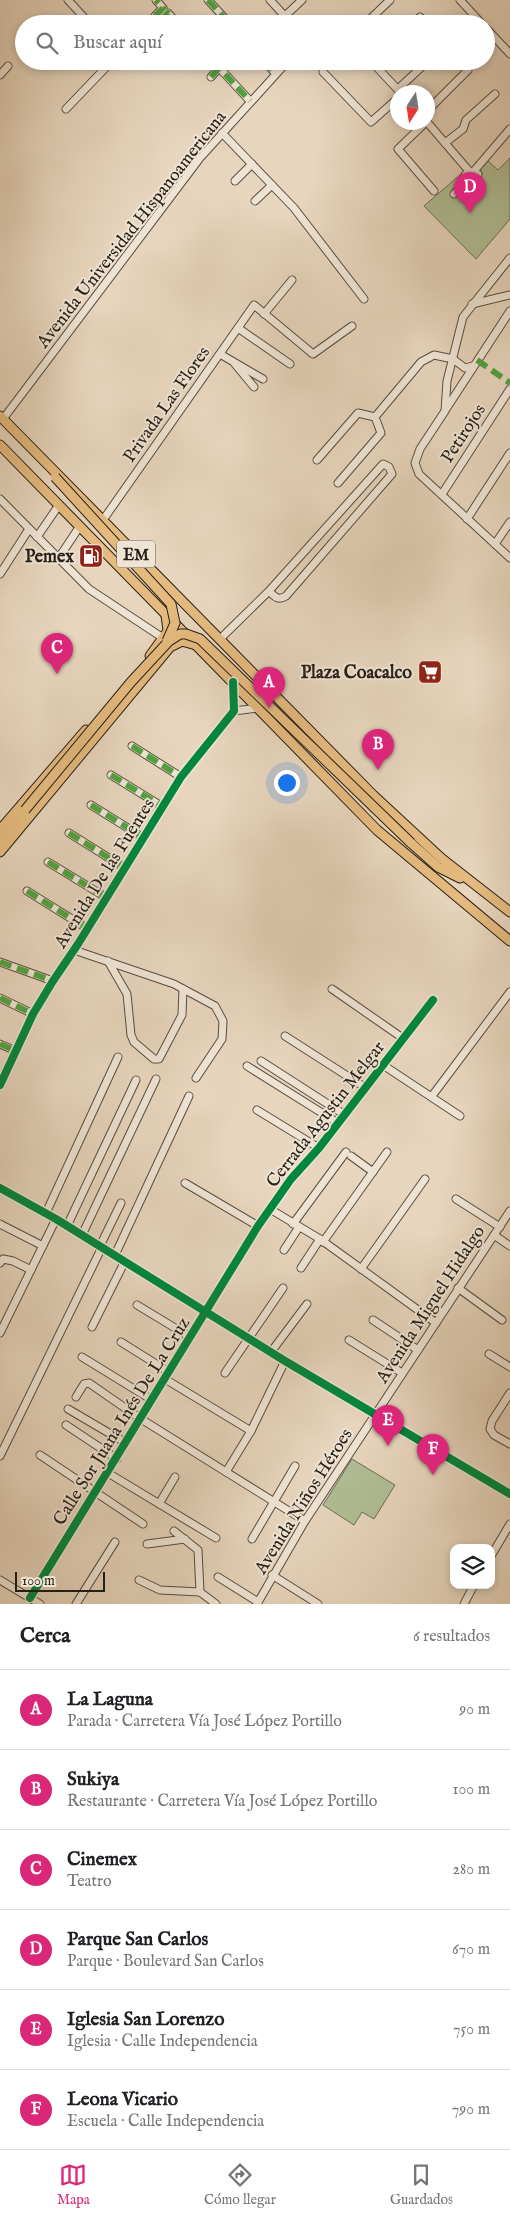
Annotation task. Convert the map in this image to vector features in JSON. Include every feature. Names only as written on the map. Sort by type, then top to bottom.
[{"type":"main road","name":"EM","points":[[1,417],[378,800],[475,886],[510,912]]},
{"type":"main road","points":[[19,436],[171,604],[175,624],[166,643],[51,785],[26,822]]},
{"type":"main road","name":"EM","points":[[0,445],[377,830],[510,942]]},
{"type":"main road","points":[[0,830],[164,638],[168,624],[163,611]]},
{"type":"main road","points":[[0,841],[131,682],[173,637],[186,634],[200,640],[438,867],[475,886]]},
{"type":"main road","points":[[0,852],[173,645],[188,642],[200,648]]},
{"type":"street","points":[[68,0],[82,15]]},
{"type":"street","points":[[156,0],[163,8],[160,15]]},
{"type":"street","points":[[208,0],[222,15]]},
{"type":"street","points":[[270,0],[285,15]]},
{"type":"street","points":[[287,15],[302,0]]},
{"type":"street","points":[[374,15],[390,0]]},
{"type":"street","points":[[460,0],[474,15]]},
{"type":"street","points":[[495,38],[510,54]]},
{"type":"street","points":[[0,75],[8,66]]},
{"type":"street","points":[[66,109],[103,70]]},
{"type":"street","points":[[211,77],[217,70]]},
{"type":"street","points":[[221,70],[250,101]]},
{"type":"street","points":[[272,70],[275,73]]},
{"type":"street","name":"Avenida Universidad Hispanoamericana","points":[[1,417],[200,158],[278,70]]},
{"type":"street","points":[[379,70],[393,85]]},
{"type":"street","points":[[405,85],[419,70]]},
{"type":"street","points":[[435,103],[468,70]]},
{"type":"street","points":[[323,72],[371,122],[390,105]]},
{"type":"street","points":[[445,143],[463,129],[466,120],[495,94]]},
{"type":"street","points":[[454,194],[466,181],[466,175],[472,171],[510,129]]},
{"type":"street","points":[[418,130],[398,149],[434,190]]},
{"type":"street","points":[[434,130],[472,171],[478,174],[476,183],[471,184],[466,181]]},
{"type":"street","points":[[222,133],[294,208],[364,299]]},
{"type":"street","points":[[235,181],[252,164]]},
{"type":"street","points":[[255,200],[272,185]]},
{"type":"street","points":[[445,411],[447,381],[463,317],[510,258]]},
{"type":"street","points":[[292,280],[264,314],[313,354],[352,326]]},
{"type":"street","points":[[472,304],[510,295]]},
{"type":"street","name":"Privada Las Flores","points":[[103,520],[254,305],[264,314]]},
{"type":"street","points":[[510,311],[420,449],[415,463],[419,474],[510,558]]},
{"type":"street","points":[[238,328],[290,364]]},
{"type":"street","points":[[220,354],[263,379]]},
{"type":"street","points":[[375,417],[421,362],[434,355],[453,359],[465,368],[473,366]]},
{"type":"street","points":[[236,364],[254,387]]},
{"type":"street","name":"Petirojos","points":[[442,494],[510,389]]},
{"type":"street","points":[[317,460],[358,413],[375,417]]},
{"type":"street","points":[[338,483],[381,433],[375,417]]},
{"type":"street","points":[[467,519],[510,453]]},
{"type":"street","points":[[220,639],[269,591],[383,464],[389,467],[392,474],[286,596],[281,599],[276,598],[269,591]]},
{"type":"street","points":[[0,499],[89,589],[173,645]]},
{"type":"street","points":[[37,537],[59,505]]},
{"type":"street","points":[[495,544],[510,522]]},
{"type":"street","points":[[58,559],[80,526]]},
{"type":"street","points":[[0,574],[29,529]]},
{"type":"street","points":[[233,682],[234,711],[258,708]]},
{"type":"street","name":"Avenida De las Fuentes","points":[[0,1085],[33,1014],[53,981],[88,929],[181,777],[234,711]]},
{"type":"street","points":[[132,746],[181,777]]},
{"type":"street","points":[[112,775],[163,807]]},
{"type":"street","points":[[91,805],[144,838]]},
{"type":"street","points":[[68,833],[125,868]]},
{"type":"street","points":[[48,862],[107,898]]},
{"type":"street","points":[[26,891],[88,929]]},
{"type":"street","points":[[74,950],[183,989],[215,1006],[223,1021],[222,1039],[196,1078]]},
{"type":"street","points":[[108,961],[127,994],[131,1035],[134,1042],[154,1059],[159,1059],[182,1015],[183,989]]},
{"type":"street","points":[[0,962],[53,981]]},
{"type":"street","name":"Cerrada Agustin Melgar","points":[[270,1209],[291,1178],[319,1148],[404,1039],[332,989]]},
{"type":"street","points":[[432,1096],[510,992]]},
{"type":"street","points":[[0,998],[33,1014]]},
{"type":"street","points":[[404,1039],[433,1000]]},
{"type":"street","points":[[285,1036],[366,1088]]},
{"type":"street","points":[[0,1044],[16,1051]]},
{"type":"street","points":[[46,1213],[118,1057]]},
{"type":"street","points":[[260,1061],[345,1114]]},
{"type":"street","points":[[383,1065],[460,1116]]},
{"type":"street","points":[[247,1066],[338,1123]]},
{"type":"street","points":[[82,1235],[156,1079]]},
{"type":"street","points":[[67,1226],[136,1080]]},
{"type":"street","points":[[115,1255],[189,1096]]},
{"type":"street","points":[[258,1110],[319,1148]]},
{"type":"street","points":[[302,1268],[387,1152]]},
{"type":"street","points":[[284,1250],[296,1226],[348,1154],[373,1172]]},
{"type":"street","points":[[361,1270],[425,1179]]},
{"type":"street","points":[[185,1183],[258,1226]]},
{"type":"street","points":[[0,1188],[46,1213],[250,1340],[510,1494]]},
{"type":"street","points":[[456,1199],[500,1226]]},
{"type":"street","points":[[0,1456],[121,1204]]},
{"type":"street","points":[[270,1209],[321,1241],[436,1323]]},
{"type":"street","name":"Calle Sor Juana Inés De La Cruz","points":[[30,1598],[270,1209]]},
{"type":"street","name":"Avenida Miguel Hidalgo","points":[[376,1414],[510,1211]]},
{"type":"street","points":[[0,1332],[56,1219]]},
{"type":"street","points":[[0,1224],[43,1246]]},
{"type":"street","points":[[494,1235],[510,1246]]},
{"type":"street","points":[[0,1263],[3,1260],[13,1261],[31,1270]]},
{"type":"street","points":[[92,1327],[125,1261]]},
{"type":"street","points":[[225,1373],[250,1340],[283,1288]]},
{"type":"street","points":[[458,1288],[502,1320]]},
{"type":"street","points":[[271,1352],[307,1304]]},
{"type":"street","points":[[137,1305],[190,1337]]},
{"type":"street","points":[[372,1320],[418,1350]]},
{"type":"street","points":[[349,1340],[402,1374]]},
{"type":"street","points":[[121,1342],[169,1372]]},
{"type":"street","points":[[489,1354],[510,1367]]},
{"type":"street","points":[[82,1357],[152,1400]]},
{"type":"street","points":[[226,1472],[251,1431],[285,1361]]},
{"type":"street","points":[[165,1379],[251,1431]]},
{"type":"street","points":[[76,1397],[84,1384],[89,1384],[141,1419],[305,1521]]},
{"type":"street","points":[[510,1393],[492,1421],[490,1429],[494,1435],[510,1444]]},
{"type":"street","points":[[68,1409],[126,1443]]},
{"type":"street","name":"Avenida Niños Héroes","points":[[257,1603],[305,1521],[376,1414]]},
{"type":"street","points":[[66,1425],[116,1459]]},
{"type":"street","points":[[40,1455],[143,1524]]},
{"type":"street","points":[[252,1538],[295,1466]]},
{"type":"street","points":[[108,1473],[216,1538]]},
{"type":"street","points":[[159,1504],[175,1477]]},
{"type":"street","points":[[495,1549],[510,1524]]},
{"type":"street","points":[[174,1531],[198,1550],[200,1592]]},
{"type":"street","points":[[503,1535],[510,1540]]},
{"type":"street","points":[[147,1544],[185,1539]]},
{"type":"street","points":[[76,1604],[115,1542]]},
{"type":"street","points":[[272,1576],[318,1604]]},
{"type":"street","points":[[218,1577],[257,1603]]},
{"type":"street","points":[[0,1580],[40,1604]]},
{"type":"street","points":[[139,1580],[160,1590],[200,1592],[216,1604]]},
{"type":"street","points":[[464,1604],[472,1589]]},
{"type":"green space","points":[[510,158],[510,219],[476,259],[424,206],[461,174],[464,184],[474,189],[481,183],[481,176],[477,171],[488,161],[498,170]]},
{"type":"green space","points":[[352,1459],[395,1485],[374,1519],[362,1512],[354,1525],[323,1505]]},
{"type":"marked path","points":[[156,0],[163,8],[156,15]]},
{"type":"marked path","points":[[208,0],[222,15]]},
{"type":"marked path","points":[[166,15],[168,13],[170,15]]},
{"type":"marked path","points":[[211,77],[217,70]]},
{"type":"marked path","points":[[221,70],[250,101]]},
{"type":"marked path","points":[[272,70],[275,73]]},
{"type":"marked path","points":[[477,360],[510,383]]},
{"type":"marked path","points":[[132,746],[181,777]]},
{"type":"marked path","points":[[111,775],[163,807]]},
{"type":"marked path","points":[[91,805],[144,838]]},
{"type":"marked path","points":[[69,833],[125,868]]},
{"type":"marked path","points":[[48,862],[107,898]]},
{"type":"marked path","points":[[27,891],[88,929]]},
{"type":"marked path","points":[[0,962],[53,981]]},
{"type":"marked path","points":[[0,998],[33,1014]]},
{"type":"marked path","points":[[0,1044],[16,1051]]},
{"type":"cycle path","points":[[0,1085],[33,1014],[53,981],[78,944],[181,777],[234,711],[233,682]]},
{"type":"cycle path","points":[[30,1598],[258,1226],[291,1179],[319,1148],[433,1000]]},
{"type":"cycle path","points":[[0,1188],[56,1219],[285,1361],[510,1494]]},
{"type":"place","name":"Parque San Carlos","points":[[470,213]]},
{"type":"place","name":"Pemex","points":[[91,556]]},
{"type":"place","name":"Plaza Coacalco","points":[[430,672]]},
{"type":"place","name":"Cinemex","points":[[57,674]]},
{"type":"place","name":"La Laguna","points":[[269,708]]},
{"type":"place","name":"Sukiya","points":[[378,770]]},
{"type":"place","name":"Iglesia San Lorenzo","points":[[388,1446]]},
{"type":"place","name":"Leona Vicario","points":[[433,1475]]}]
